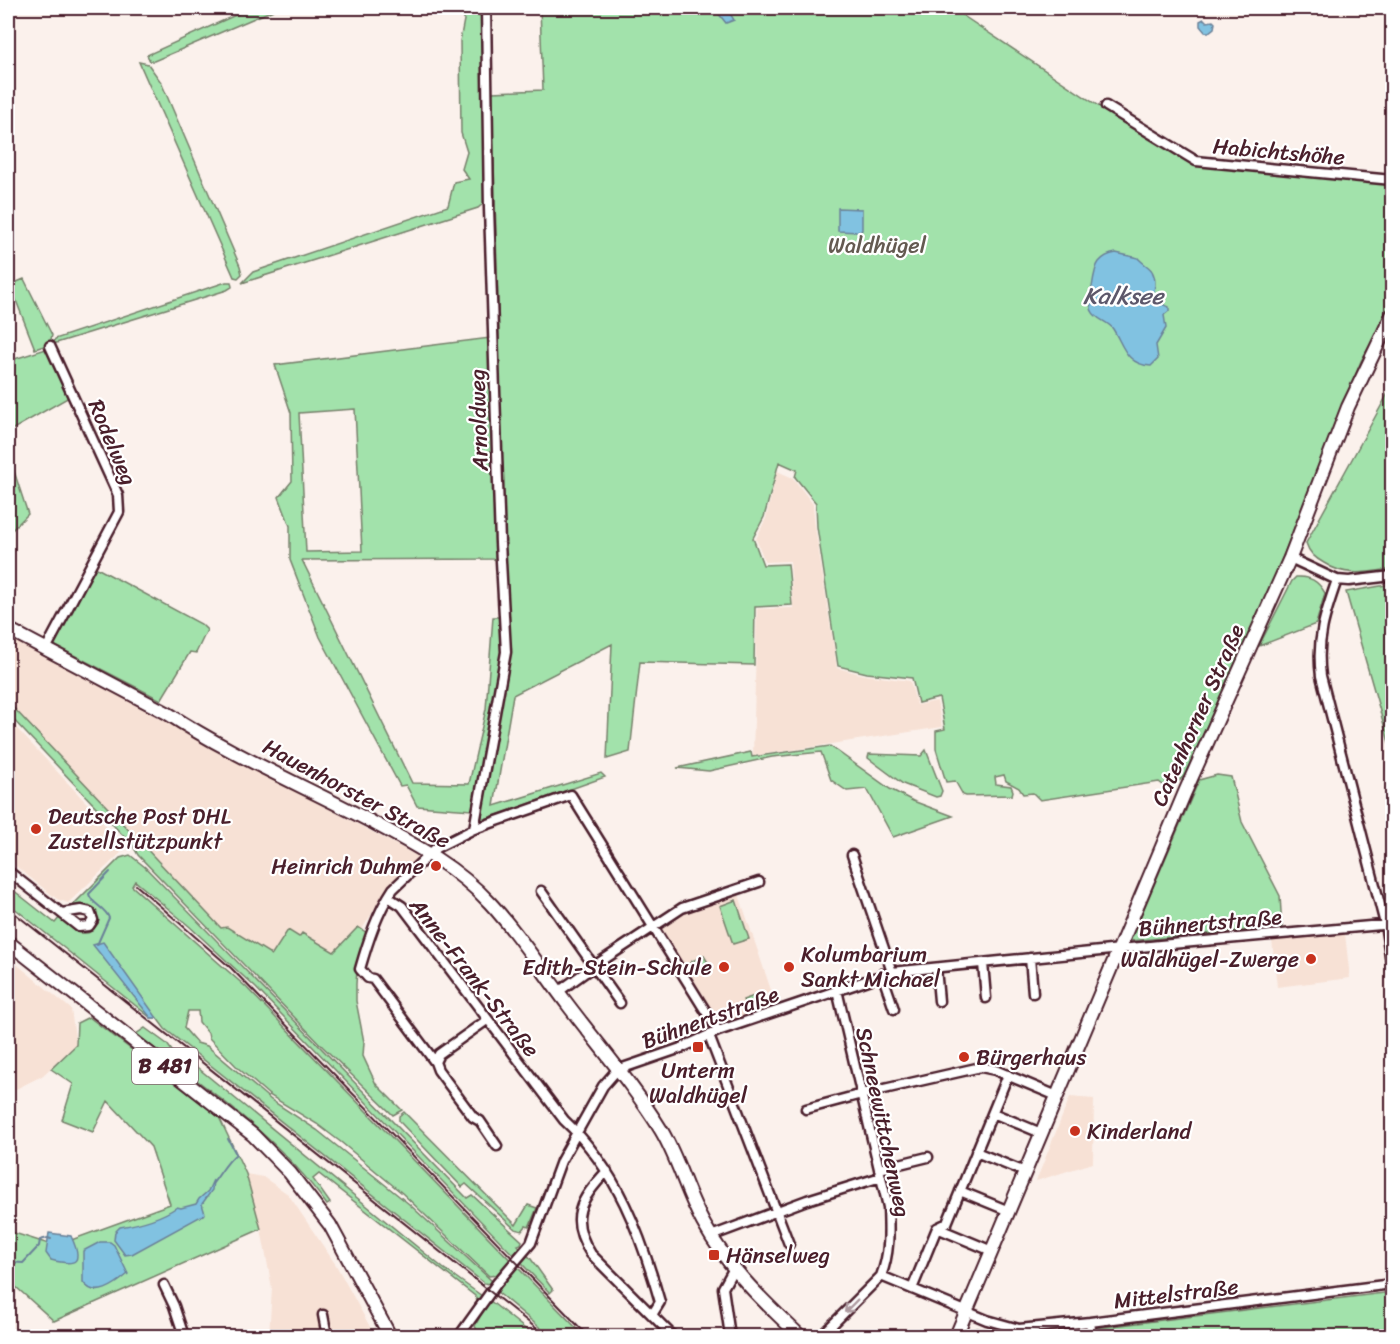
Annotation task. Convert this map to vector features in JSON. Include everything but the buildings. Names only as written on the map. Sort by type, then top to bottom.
[{"type":"street","name":"Arnoldweg","points":[[474,829],[506,652],[489,220],[486,8]]},
{"type":"street","name":"Habichtshöhe","points":[[1106,106],[1196,161],[1392,180]]},
{"type":"street","name":"Catenhorner Straße","points":[[956,1336],[1185,792],[1290,558],[1347,407],[1392,315]]},
{"type":"street","name":"Rodelweg","points":[[46,649],[118,512],[118,495],[50,346]]},
{"type":"street","points":[[1290,558],[1337,580],[1349,581],[1392,576]]},
{"type":"street","points":[[1337,580],[1319,638],[1318,656],[1321,676],[1389,924],[1392,968]]},
{"type":"street","name":"Hauenhorster Straße","points":[[8,629],[167,713],[187,726],[433,851],[468,882],[490,903],[660,1130],[674,1154],[700,1216],[731,1264],[800,1336]]},
{"type":"street","name":"Anne-Frank-Straße","points":[[652,927],[571,795],[474,829],[433,851],[393,889],[388,897],[402,906],[564,1120],[578,1133],[607,1172],[622,1197],[647,1254],[660,1302],[652,1315]]},
{"type":"street","points":[[852,855],[892,972]]},
{"type":"street","points":[[8,871],[62,913]]},
{"type":"street","points":[[558,992],[682,908],[759,882]]},
{"type":"street","points":[[541,891],[620,1003]]},
{"type":"street","points":[[388,897],[369,938],[360,969],[368,978],[373,979],[473,1117],[485,1127],[497,1146]]},
{"type":"street","name":"Bühnertstraße","points":[[617,1070],[718,1031],[892,972],[1389,924]]},
{"type":"street","points":[[652,927],[718,1031]]},
{"type":"street","name":"B 481","points":[[8,942],[253,1135],[290,1173],[330,1225],[390,1336]]},
{"type":"street","points":[[1030,958],[1033,993]]},
{"type":"street","points":[[983,963],[986,998]]},
{"type":"street","points":[[936,968],[939,1001]]},
{"type":"street","points":[[882,974],[894,1009]]},
{"type":"street","name":"Schneewittchenweg","points":[[837,990],[888,1207],[890,1243],[881,1276]]},
{"type":"street","points":[[435,1062],[439,1054],[487,1020]]},
{"type":"street","points":[[709,1036],[789,1244]]},
{"type":"street","points":[[806,1110],[862,1094],[981,1067],[1008,1075],[1057,1096]]},
{"type":"street","points":[[459,1336],[497,1283],[531,1242],[561,1161],[603,1086],[617,1070]]},
{"type":"street","points":[[912,1289],[938,1228],[948,1223],[1008,1075]]},
{"type":"street","points":[[993,1113],[1041,1133]]},
{"type":"street","points":[[976,1152],[1025,1172]]},
{"type":"street","points":[[711,1236],[928,1157]]},
{"type":"street","points":[[607,1172],[583,1200],[578,1216],[582,1239],[591,1254],[673,1336]]},
{"type":"street","points":[[960,1191],[1009,1211]]},
{"type":"street","points":[[938,1228],[992,1251]]},
{"type":"street","points":[[730,1336],[723,1288],[731,1264]]},
{"type":"street","points":[[821,1336],[881,1276],[967,1311]]},
{"type":"street","name":"Mittelstraße","points":[[967,1311],[1018,1329],[1392,1284]]},
{"type":"street","points":[[164,1285],[184,1336]]},
{"type":"street","points":[[323,1315],[327,1336]]},
{"type":"street","points":[[1090,1322],[1092,1336]]},
{"type":"shaded area","points":[[777,471],[793,478],[813,504],[837,668],[865,675],[910,681],[917,705],[937,701],[942,727],[753,756],[757,609],[793,608],[790,561],[765,562],[756,539],[766,518]]},
{"type":"shaded area","points":[[8,637],[421,858],[386,890],[344,959],[301,933],[299,937],[272,955],[227,927],[221,928],[8,702]]},
{"type":"shaded area","points":[[8,719],[94,811],[124,850],[68,903],[57,899],[8,860]]},
{"type":"shaded area","name":"Edith-Stein-Schule","points":[[739,895],[776,1005],[721,1024],[662,929],[685,913]]},
{"type":"shaded area","name":"Waldhügel-Zwerge","points":[[1345,934],[1350,978],[1277,987],[1272,940]]},
{"type":"shaded area","points":[[8,957],[71,1009],[76,1045],[42,1076],[8,1093]]},
{"type":"shaded area","name":"Kinderland","points":[[1070,1097],[1094,1099],[1093,1163],[1036,1181]]},
{"type":"shaded area","points":[[246,1174],[263,1177],[288,1194],[336,1265],[375,1336],[269,1336],[272,1288],[261,1229]]},
{"type":"green space","points":[[251,8],[278,8],[154,61],[150,61],[147,55]]},
{"type":"green space","points":[[464,8],[482,8],[484,203],[478,208],[242,283],[253,272],[448,206],[454,182],[469,179],[462,169],[467,152],[461,133],[460,41]]},
{"type":"green space","name":"Waldhügel","points":[[540,8],[955,8],[1100,107],[1106,102],[1195,163],[1392,182],[1392,306],[1361,361],[1275,576],[1184,776],[1178,782],[1163,785],[1159,782],[1040,800],[1033,793],[1023,794],[1019,788],[1006,781],[1004,775],[995,777],[996,784],[1011,786],[1012,795],[966,796],[963,795],[955,781],[946,782],[936,749],[936,731],[945,729],[939,698],[918,703],[912,678],[867,673],[838,666],[817,527],[816,503],[795,477],[797,470],[779,462],[764,517],[753,538],[763,565],[788,564],[792,605],[755,607],[754,665],[640,662],[630,752],[607,759],[612,644],[513,695],[494,806],[601,773],[605,777],[480,821],[503,692],[508,650],[505,549],[497,549],[497,559],[302,560],[412,783],[469,784],[486,709],[493,617],[501,617],[504,653],[472,810],[417,806],[406,785],[400,786],[320,637],[290,560],[290,526],[279,497],[292,481],[291,413],[275,365],[490,338],[491,340],[499,339],[492,92],[543,90]],"holes":[[[355,409],[362,551],[306,552],[299,413]]]},
{"type":"green space","points":[[139,62],[148,64],[161,82],[240,266],[242,274],[238,278],[234,277]]},
{"type":"green space","points":[[24,279],[52,335],[50,344],[35,349],[10,285]]},
{"type":"green space","points":[[231,282],[232,287],[227,290],[53,344],[55,339]]},
{"type":"green space","points":[[46,349],[51,350],[71,396],[8,432],[8,361]]},
{"type":"green space","points":[[1392,386],[1392,569],[1358,573],[1341,571],[1315,557],[1306,543]]},
{"type":"green space","points":[[11,462],[28,514],[8,534],[8,468]]},
{"type":"green space","points":[[95,567],[201,624],[207,630],[196,653],[190,652],[161,700],[54,645],[53,640],[68,619],[91,569]]},
{"type":"green space","points":[[1296,577],[1313,580],[1325,593],[1316,624],[1259,646],[1292,581]]},
{"type":"green space","points":[[1392,584],[1392,753],[1346,592]]},
{"type":"green space","points":[[8,702],[221,928],[227,927],[272,955],[288,930],[299,937],[302,933],[334,952],[358,927],[367,933],[357,970],[356,984],[356,1001],[364,1042],[363,1056],[376,1084],[402,1110],[393,1115],[323,1047],[138,855],[133,846],[8,714]]},
{"type":"green space","points":[[830,746],[890,789],[913,801],[953,816],[893,837],[867,789],[847,791],[831,780],[821,752],[772,757],[709,771],[677,768],[751,752],[752,757]]},
{"type":"green space","points":[[926,750],[942,791],[940,796],[936,797],[903,784],[868,758],[869,754],[921,756]]},
{"type":"green space","points":[[1217,775],[1231,777],[1242,822],[1280,896],[1282,927],[1130,941],[1199,780]]},
{"type":"green space","points":[[130,855],[145,867],[467,1198],[472,1195],[522,1241],[518,1245],[553,1290],[550,1293],[256,988],[189,926],[135,881],[132,886],[246,987],[584,1336],[550,1336],[496,1291],[504,1281],[498,1275],[489,1276],[402,1193],[342,1143],[317,1124],[269,1095],[238,1068],[209,1038],[208,1033],[199,1022],[198,1011],[188,1011],[184,1028],[197,1043],[207,1046],[271,1100],[317,1130],[409,1204],[492,1281],[491,1284],[484,1283],[165,1029],[157,1018],[151,1018],[8,903],[8,886],[55,923],[60,917],[79,932],[88,933],[98,923],[97,912],[89,905],[72,906],[120,858]]},
{"type":"green space","points":[[736,900],[749,939],[733,944],[720,906]]},
{"type":"green space","points":[[704,956],[709,964],[694,973],[688,964]]},
{"type":"green space","points":[[757,995],[761,1007],[748,1012],[743,1000]]},
{"type":"green space","points":[[89,1017],[219,1117],[246,1174],[261,1229],[54,1321],[16,1287],[8,1295],[8,1231],[55,1246],[170,1204],[151,1147],[108,1101],[93,1132],[62,1120],[73,1084],[51,1069],[76,1045],[77,1023]]},
{"type":"green space","points":[[145,1028],[167,1044],[175,1055],[182,1055],[443,1268],[482,1296],[477,1301],[475,1296],[319,1174],[313,1179],[330,1203],[327,1205],[307,1179],[262,1133],[213,1092],[136,1034]]},
{"type":"green space","points":[[404,1112],[516,1225],[528,1205],[537,1208],[529,1227],[526,1226],[522,1231],[515,1229],[466,1184],[462,1187],[399,1121],[399,1116]]},
{"type":"green space","points":[[1392,1292],[1392,1336],[1099,1336],[1097,1328]]},
{"type":"green space","points":[[489,1300],[534,1336],[480,1336],[475,1326]]},
{"type":"green space","points":[[976,1328],[1002,1333],[1002,1336],[966,1336]]},
{"type":"water","points":[[714,8],[727,8],[734,20],[726,23]]},
{"type":"water","points":[[1204,19],[1215,23],[1214,28],[1209,32],[1205,32],[1200,26],[1200,21]]},
{"type":"water","points":[[838,208],[862,209],[862,230],[859,232],[838,231]]},
{"type":"water","name":"Kalksee","points":[[1116,253],[1138,258],[1150,268],[1155,283],[1154,296],[1169,307],[1169,311],[1164,315],[1166,328],[1156,345],[1158,359],[1151,366],[1143,365],[1131,358],[1111,326],[1092,311],[1091,294],[1097,266],[1105,257]]},
{"type":"water","points":[[103,942],[157,1018],[151,1018],[93,945]]},
{"type":"water","points":[[213,1180],[212,1190],[202,1204],[205,1214],[132,1254],[125,1255],[114,1240],[115,1232],[120,1227],[150,1220],[177,1207],[196,1204],[208,1191]]},
{"type":"water","points":[[49,1233],[71,1236],[77,1252],[76,1260],[67,1263],[51,1260],[46,1253]]},
{"type":"water","points":[[100,1242],[110,1242],[114,1245],[128,1274],[105,1289],[93,1290],[83,1282],[83,1251]]},
{"type":"waterway","points":[[97,945],[109,918],[89,894],[110,872]]},
{"type":"waterway","points":[[213,1183],[236,1154],[228,1139]]},
{"type":"waterway","points":[[8,1262],[23,1263],[39,1246],[40,1240],[51,1239]]},
{"type":"railway","points":[[136,885],[231,968],[588,1336]]},
{"type":"railway","points":[[8,908],[546,1336]]},
{"type":"place","name":"Deutsche Post DHL Zustellstützpunkt","points":[[36,829]]},
{"type":"place","name":"Heinrich Duhme","points":[[436,866]]},
{"type":"place","name":"Waldhügel-Zwerge","points":[[1311,959]]},
{"type":"place","name":"Edith-Stein-Schule","points":[[724,967]]},
{"type":"place","name":"Kolumbarium Sankt Michael","points":[[789,967]]},
{"type":"place","name":"Unterm Waldhügel","points":[[698,1047]]},
{"type":"place","name":"Bürgerhaus","points":[[964,1057]]},
{"type":"place","name":"Kinderland","points":[[1075,1131]]},
{"type":"place","name":"Hänselweg","points":[[714,1255]]}]
